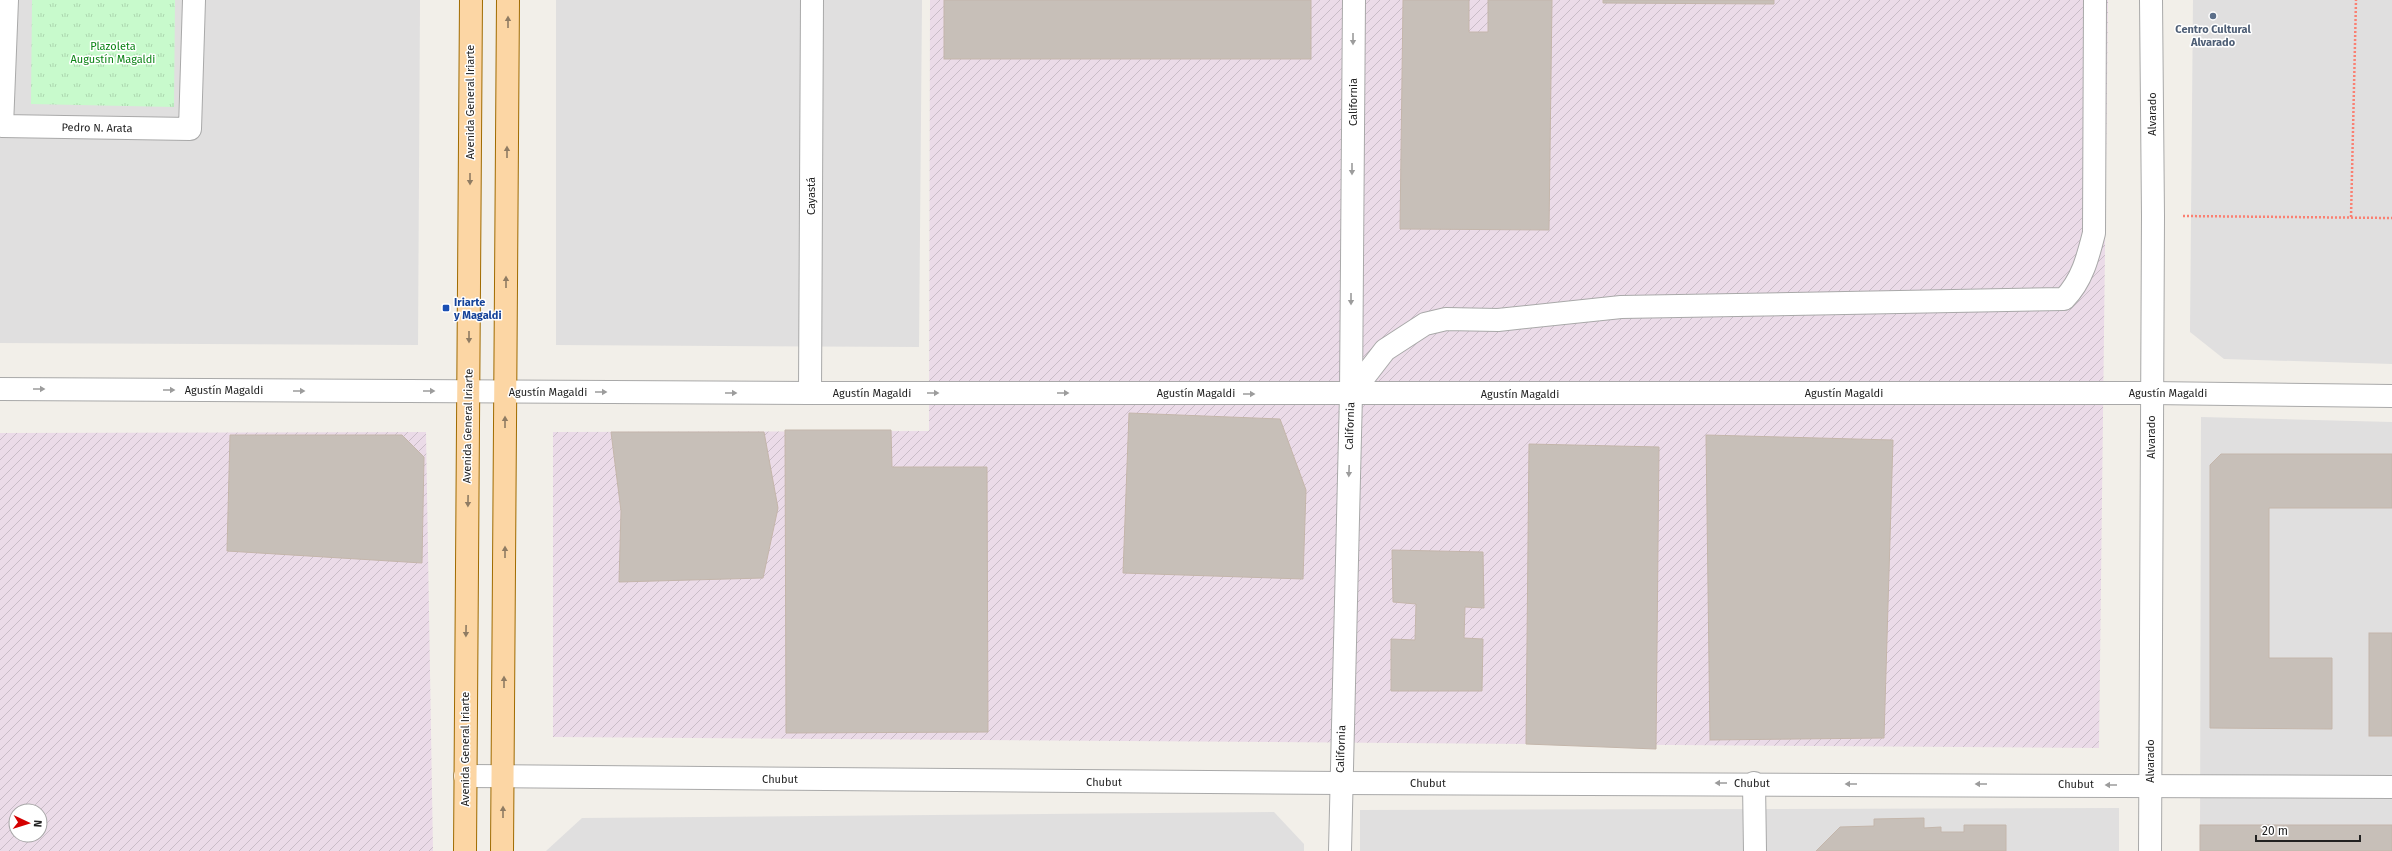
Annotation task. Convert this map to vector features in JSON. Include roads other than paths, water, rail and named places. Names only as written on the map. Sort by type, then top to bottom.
[{"type":"main road","name":"Avenida General Iriarte","points":[[465,851],[471,0]]},
{"type":"main road","points":[[502,851],[508,0]]},
{"type":"street","name":"Pedro N. Arata","points":[[7,0],[2,126],[190,129],[194,0]]},
{"type":"street","name":"Cayastá","points":[[810,393],[812,0]]},
{"type":"street","name":"California","points":[[1340,851],[1340,783],[1351,394],[1354,0]]},
{"type":"street","points":[[1351,394],[1385,350],[1425,324],[1446,319],[1498,320],[1621,307],[2064,299],[2073,290],[2087,261],[2094,233],[2095,0]]},
{"type":"street","name":"Alvarado","points":[[2150,851],[2153,216],[2151,0]]},
{"type":"street","name":"Agustín Magaldi","points":[[0,389],[810,393],[2151,393],[2392,396]]},
{"type":"street","name":"Chubut","points":[[465,776],[1340,783],[1754,783],[2392,787]]},
{"type":"street","points":[[1754,783],[1755,851]]},
{"type":"place","name":"Centro Cultural Alvarado","points":[[2213,16]]},
{"type":"place","name":"Iriarte y Magaldi","points":[[446,308]]},
{"type":"park label","name":"Plazoleta Augustín Magaldi","points":[[113,52]]}]
